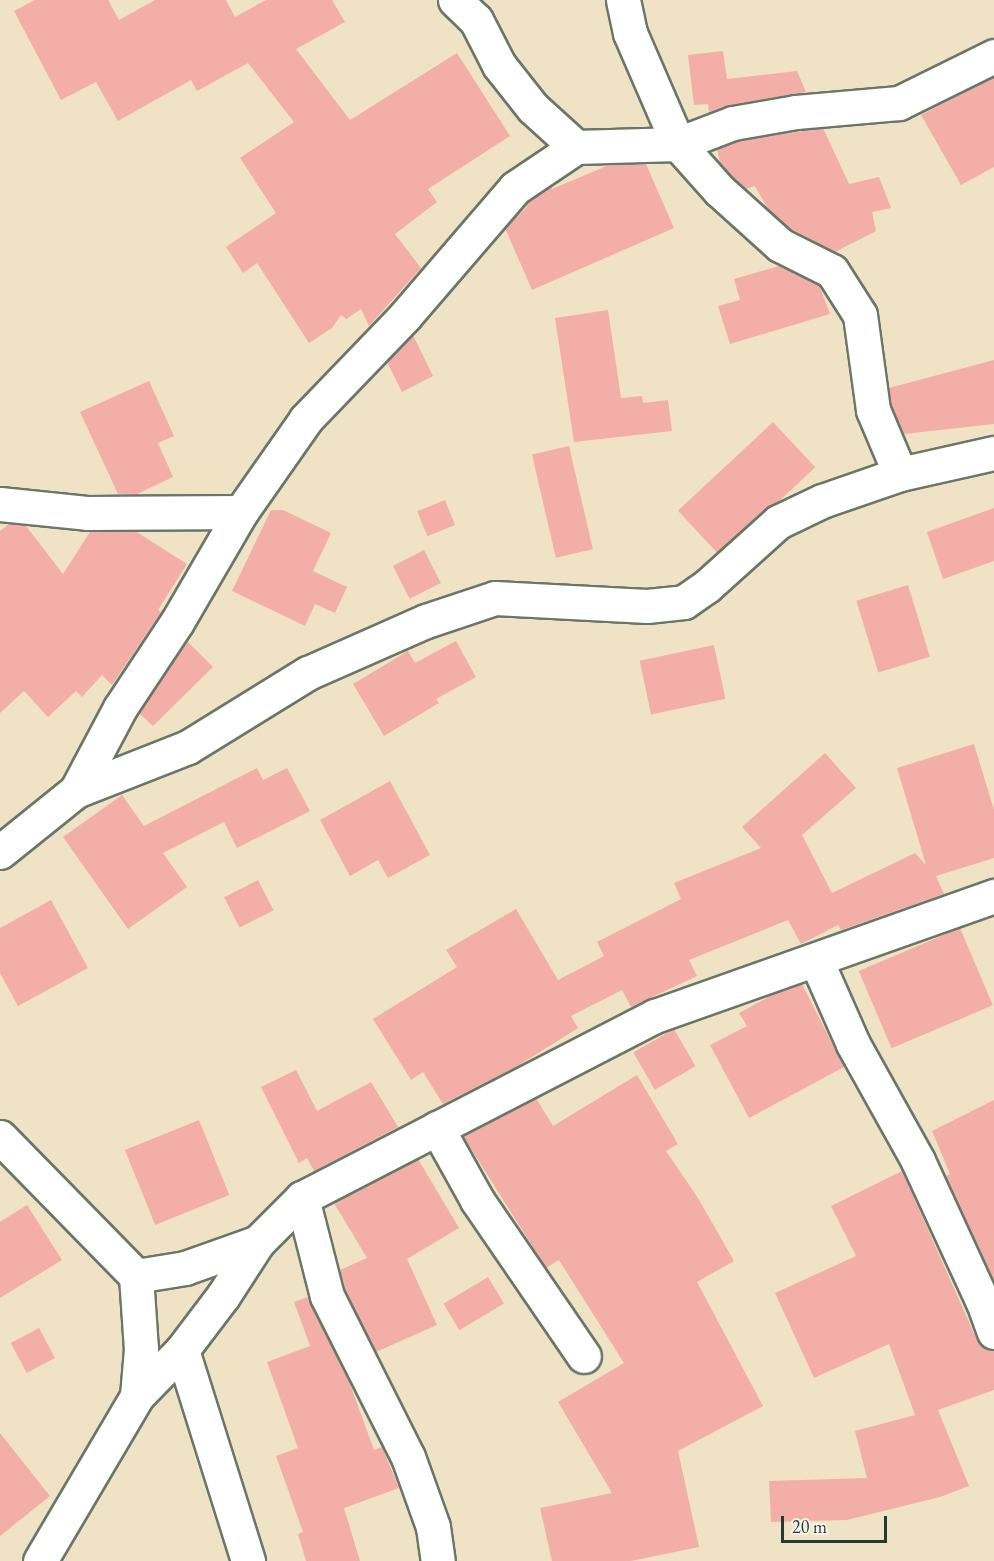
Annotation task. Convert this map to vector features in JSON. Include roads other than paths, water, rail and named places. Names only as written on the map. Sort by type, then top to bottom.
[{"type":"street","points":[[455,0],[476,21],[499,65],[533,108],[576,147]]},
{"type":"street","points":[[623,0],[630,33],[678,144],[719,190],[780,245],[832,271],[860,315],[873,410],[900,474]]},
{"type":"street","points":[[76,791],[120,708],[177,622],[241,512],[306,419],[405,316],[515,188],[576,147],[678,144],[733,123],[796,112],[899,102],[994,56]]},
{"type":"street","points":[[0,852],[76,791],[188,747],[308,673],[426,621],[495,598],[646,606],[684,602],[707,586],[778,522],[822,501],[900,474],[994,453]]},
{"type":"street","points":[[0,504],[87,513],[241,512]]},
{"type":"street","points":[[40,1561],[137,1396],[182,1350],[223,1296],[258,1242],[302,1198],[655,1016],[992,901]]},
{"type":"street","points":[[816,960],[853,1044],[918,1161],[983,1302],[994,1332]]},
{"type":"street","points":[[437,1128],[477,1200],[584,1356]]},
{"type":"street","points":[[0,1137],[63,1198],[136,1276],[141,1349],[137,1396]]},
{"type":"street","points":[[302,1198],[327,1296],[408,1456],[433,1527],[438,1561]]},
{"type":"street","points":[[136,1276],[185,1268],[258,1242]]},
{"type":"street","points":[[182,1350],[248,1561]]}]
